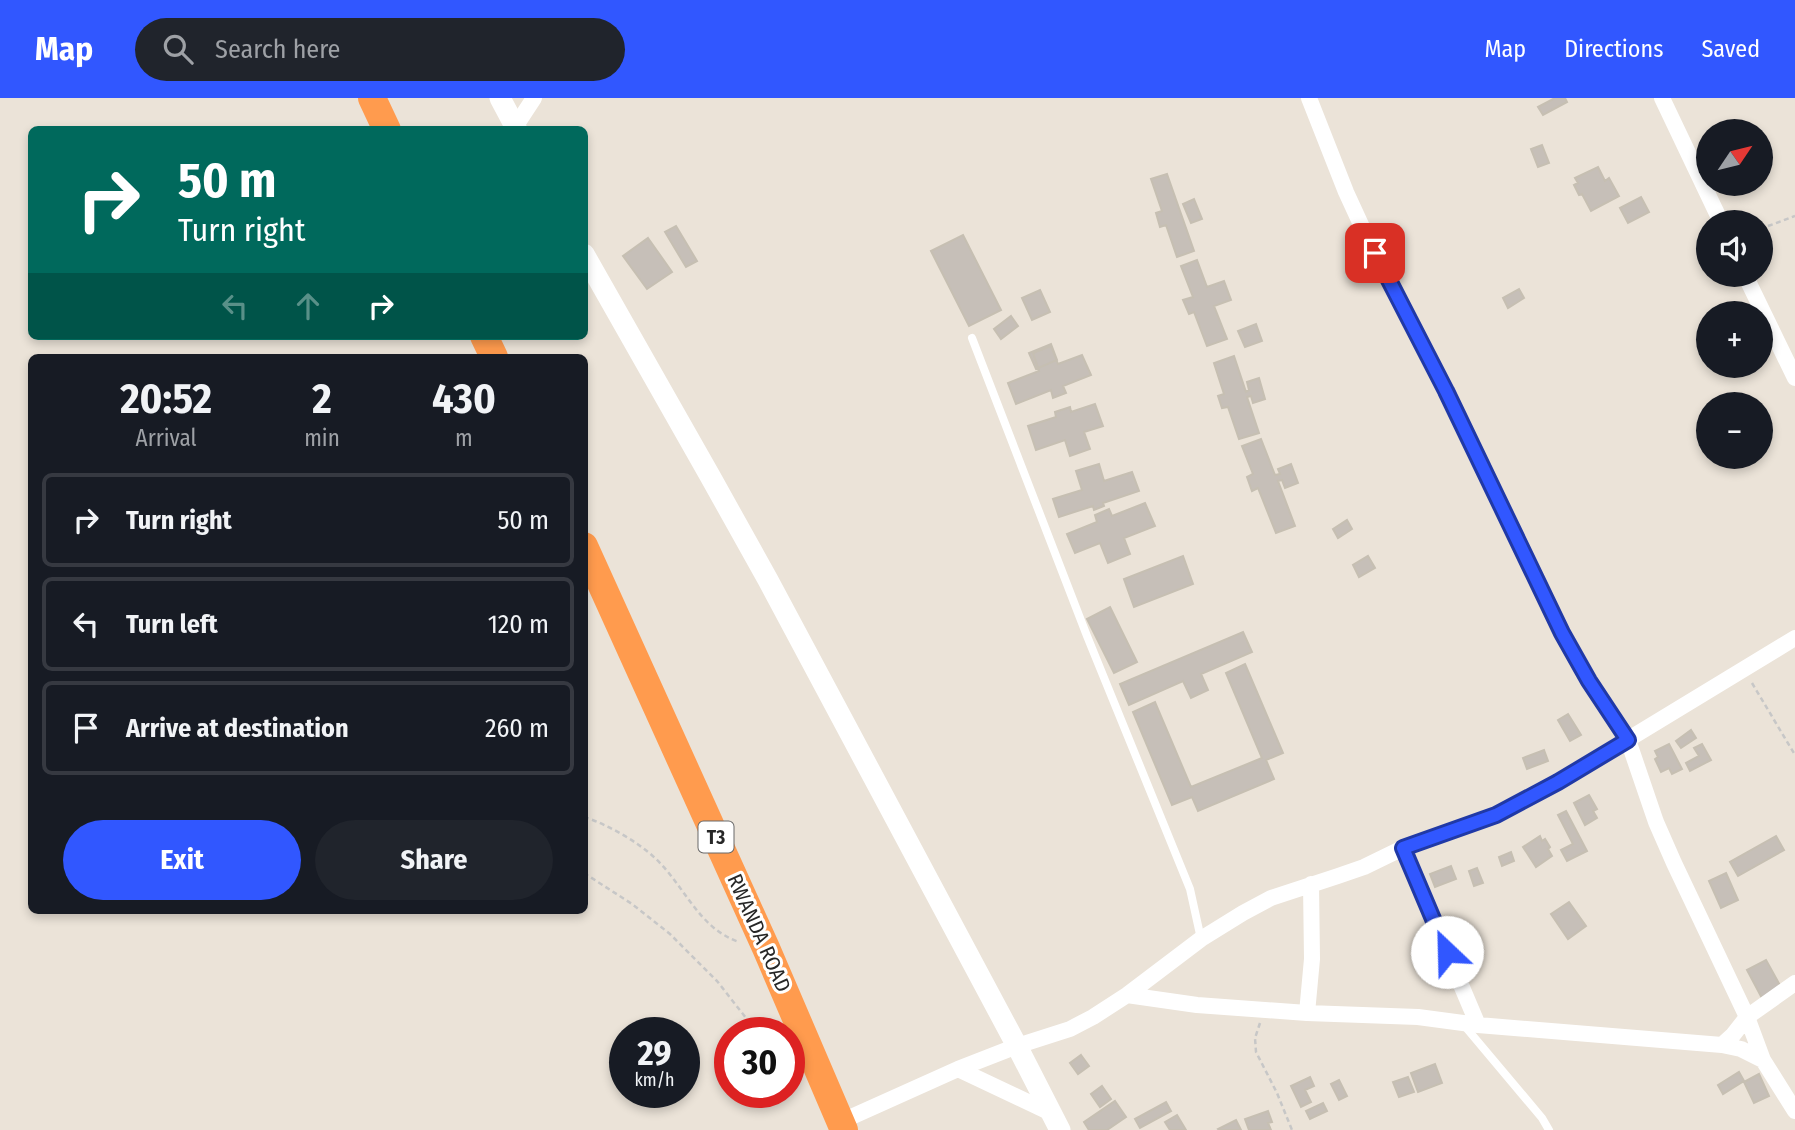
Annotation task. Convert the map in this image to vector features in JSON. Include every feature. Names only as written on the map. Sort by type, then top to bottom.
[{"type":"highway","points":[[372,98],[385,126]]},
{"type":"highway","name":"RWANDA ROAD","points":[[588,554],[766,948],[842,1126]]},
{"type":"street","points":[[500,98],[514,126]]},
{"type":"street","points":[[516,126],[534,98]]},
{"type":"street","points":[[1309,98],[1363,229],[1446,391],[1562,633],[1589,681],[1628,740],[1656,822],[1674,863],[1747,1017],[1763,1060],[1795,1111]]},
{"type":"street","points":[[1662,98],[1715,210]]},
{"type":"street","points":[[588,261],[730,510],[1055,1121]]},
{"type":"street","points":[[1751,287],[1795,378]]},
{"type":"street","points":[[842,1126],[958,1069],[1070,1029],[1093,1017],[1243,912],[1311,884],[1364,867],[1403,848],[1496,815],[1558,782],[1795,638]]},
{"type":"street","points":[[1403,848],[1478,1025]]},
{"type":"street","points":[[1307,1013],[1312,959],[1311,884]]},
{"type":"street","points":[[1722,1045],[1747,1017],[1795,983]]},
{"type":"street","points":[[1127,995],[1265,1011],[1418,1017],[1478,1025],[1722,1045],[1741,1049],[1763,1060]]},
{"type":"street","points":[[958,1069],[1055,1121]]},
{"type":"lane","points":[[972,338],[1087,636],[1191,889],[1201,939]]},
{"type":"lane","points":[[1461,1021],[1549,1130]]},
{"type":"path","points":[[1773,224],[1795,216]]},
{"type":"path","points":[[1743,668],[1795,755]]},
{"type":"path","points":[[588,819],[613,830],[655,858],[703,919],[716,931],[729,939],[766,948]]},
{"type":"path","points":[[588,876],[632,904],[685,948],[717,981],[745,1017]]},
{"type":"path","points":[[1265,1011],[1255,1038],[1256,1052],[1292,1130]]},
{"type":"building","points":[[1555,98],[1565,98],[1567,102],[1543,115],[1538,107]]},
{"type":"building","points":[[1542,145],[1549,163],[1538,167],[1531,149]]},
{"type":"building","points":[[1598,167],[1605,181],[1609,178],[1619,196],[1591,211],[1574,185],[1578,183],[1575,178]]},
{"type":"building","points":[[1167,174],[1194,251],[1177,257],[1166,225],[1160,227],[1156,213],[1162,211],[1151,179]]},
{"type":"building","points":[[1641,197],[1649,212],[1628,223],[1620,208]]},
{"type":"building","points":[[1194,199],[1202,219],[1191,223],[1183,204]]},
{"type":"building","points":[[676,226],[697,261],[686,267],[665,232]]},
{"type":"building","points":[[963,235],[1001,310],[969,326],[931,251]]},
{"type":"building","points":[[648,238],[672,272],[647,289],[623,256]]},
{"type":"building","points":[[1197,260],[1207,287],[1224,281],[1231,300],[1214,306],[1227,339],[1207,346],[1194,312],[1189,314],[1183,300],[1193,297],[1181,266]]},
{"type":"building","points":[[1519,289],[1524,298],[1508,308],[1503,298]]},
{"type":"building","points":[[1040,290],[1050,312],[1032,320],[1022,298]]},
{"type":"building","points":[[1011,316],[1018,326],[1001,339],[994,329]]},
{"type":"building","points":[[1256,324],[1262,341],[1245,347],[1238,331]]},
{"type":"building","points":[[1051,344],[1057,360],[1036,369],[1029,353]]},
{"type":"building","points":[[1051,346],[1058,364],[1082,355],[1091,375],[1063,386],[1066,393],[1053,398],[1051,390],[1016,404],[1008,383],[1039,371],[1033,353]]},
{"type":"building","points":[[1234,356],[1246,392],[1249,390],[1247,382],[1259,378],[1265,399],[1253,403],[1251,396],[1247,397],[1259,433],[1239,439],[1228,407],[1222,408],[1218,396],[1224,394],[1214,363]]},
{"type":"building","points":[[1095,404],[1103,426],[1084,432],[1090,449],[1070,456],[1065,440],[1036,450],[1028,426],[1056,417],[1055,412],[1070,407],[1071,412]]},
{"type":"building","points":[[1261,439],[1275,475],[1280,474],[1278,469],[1291,464],[1298,483],[1285,488],[1282,480],[1278,481],[1295,526],[1276,533],[1258,488],[1252,491],[1247,477],[1253,474],[1242,446]]},
{"type":"building","points":[[1099,464],[1104,481],[1132,472],[1139,491],[1103,503],[1104,506],[1094,510],[1093,506],[1059,517],[1053,499],[1082,490],[1076,471]]},
{"type":"building","points":[[1145,503],[1155,526],[1124,538],[1130,554],[1108,563],[1100,543],[1075,553],[1067,534],[1097,522],[1095,515],[1109,509],[1112,516]]},
{"type":"building","points":[[1347,520],[1352,529],[1338,538],[1333,529]]},
{"type":"building","points":[[1183,556],[1193,584],[1134,607],[1124,579]]},
{"type":"building","points":[[1368,556],[1375,568],[1359,577],[1353,565]]},
{"type":"building","points":[[1110,607],[1137,662],[1114,673],[1087,619]]},
{"type":"building","points":[[1243,632],[1252,652],[1201,674],[1208,690],[1191,698],[1183,681],[1129,705],[1120,684]]},
{"type":"building","points":[[1245,664],[1283,753],[1266,760],[1274,779],[1198,811],[1192,797],[1172,805],[1133,712],[1155,702],[1191,787],[1262,758],[1226,673]]},
{"type":"building","points":[[1568,714],[1581,735],[1570,741],[1558,720]]},
{"type":"building","points":[[1691,730],[1696,738],[1681,748],[1676,741]]},
{"type":"building","points":[[1669,744],[1682,769],[1672,774],[1669,768],[1661,772],[1655,759],[1658,757],[1655,751]]},
{"type":"building","points":[[1702,744],[1711,760],[1690,771],[1686,763],[1699,756],[1694,748]]},
{"type":"building","points":[[1544,750],[1548,761],[1527,769],[1523,758]]},
{"type":"building","points":[[1589,795],[1597,809],[1593,811],[1597,818],[1585,825],[1574,803]]},
{"type":"building","points":[[1566,811],[1587,851],[1567,861],[1561,850],[1573,844],[1558,815]]},
{"type":"building","points":[[1540,836],[1550,847],[1548,849],[1552,856],[1536,867],[1523,847]]},
{"type":"building","points":[[1776,836],[1784,850],[1738,876],[1730,862]]},
{"type":"building","points":[[1511,852],[1514,861],[1502,866],[1499,857]]},
{"type":"building","points":[[1451,866],[1456,879],[1435,887],[1430,874]]},
{"type":"building","points":[[1477,868],[1483,883],[1474,886],[1469,871]]},
{"type":"building","points":[[1726,873],[1738,900],[1721,908],[1709,881]]},
{"type":"building","points":[[1569,902],[1586,926],[1568,939],[1551,914]]},
{"type":"building","points":[[1766,960],[1782,989],[1763,1000],[1747,970]]},
{"type":"building","points":[[1081,1055],[1089,1066],[1078,1074],[1070,1063]]},
{"type":"building","points":[[1435,1064],[1442,1083],[1418,1092],[1411,1073]]},
{"type":"building","points":[[1739,1072],[1744,1081],[1723,1094],[1718,1085]]},
{"type":"building","points":[[1759,1074],[1769,1096],[1754,1103],[1744,1082]]},
{"type":"building","points":[[1310,1077],[1314,1086],[1305,1090],[1311,1102],[1301,1107],[1291,1086]]},
{"type":"building","points":[[1408,1077],[1414,1092],[1399,1097],[1393,1082]]},
{"type":"building","points":[[1339,1080],[1347,1096],[1339,1100],[1331,1084]]},
{"type":"building","points":[[1102,1086],[1111,1099],[1100,1107],[1091,1094]]},
{"type":"building","points":[[1115,1101],[1126,1117],[1107,1130],[1089,1130],[1084,1122]]},
{"type":"building","points":[[1166,1102],[1171,1111],[1140,1128],[1135,1119]]},
{"type":"building","points":[[1323,1103],[1327,1111],[1310,1119],[1306,1111]]},
{"type":"building","points":[[1268,1111],[1272,1122],[1268,1123],[1271,1130],[1249,1130],[1245,1119]]},
{"type":"building","points":[[1177,1115],[1186,1130],[1170,1130],[1165,1122]]},
{"type":"building","points":[[1236,1120],[1241,1130],[1218,1129]]},
{"type":"route","points":[[1375,253],[1446,391],[1562,633],[1589,681],[1628,740],[1496,815],[1403,848],[1447,952]]}]
